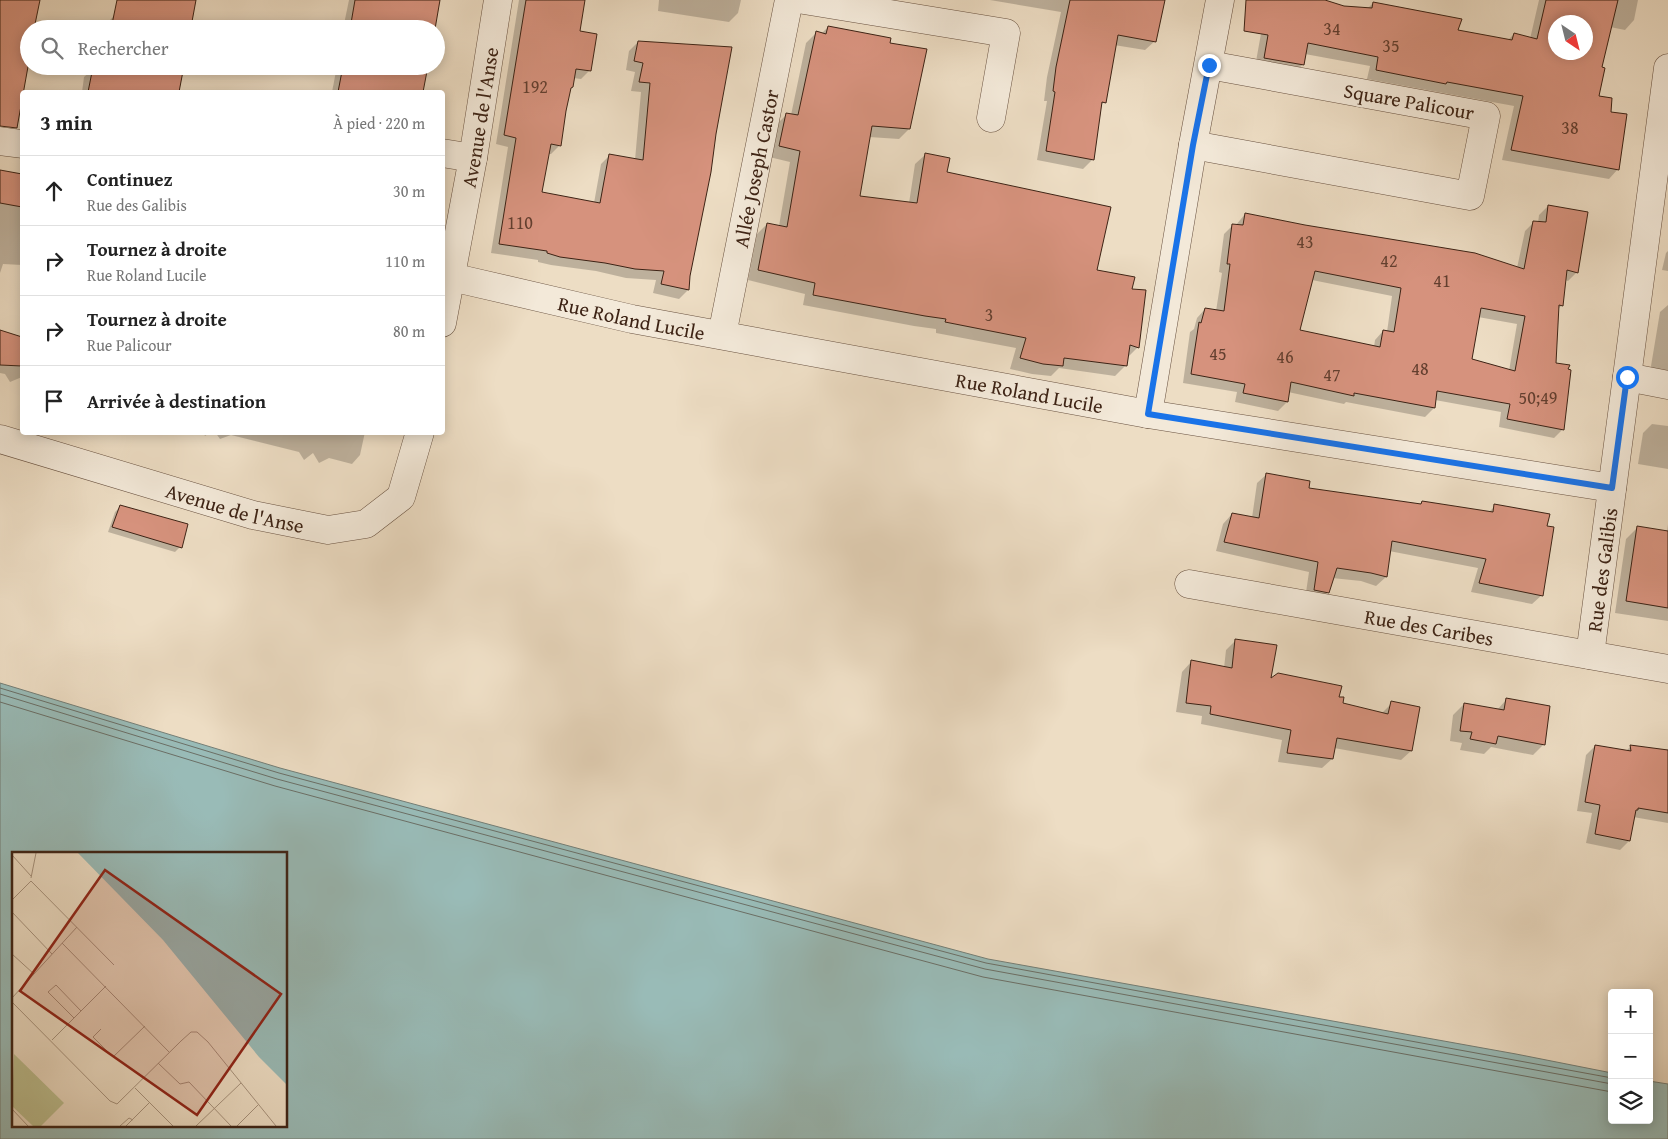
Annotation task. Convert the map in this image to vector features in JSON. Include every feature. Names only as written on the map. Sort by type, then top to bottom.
[{"type":"street","name":"Avenue de l'Anse","points":[[445,307],[473,158],[498,0]]},
{"type":"street","name":"Allée Joseph Castor","points":[[722,335],[789,0]]},
{"type":"street","points":[[804,0],[1006,33],[991,118]]},
{"type":"street","points":[[1148,414],[1193,145],[1220,0]]},
{"type":"street","name":"Square Palicour","points":[[1193,145],[1470,196],[1486,116],[1209,65]]},
{"type":"street","name":"Rue des Galibis","points":[[1590,655],[1627,377],[1661,168],[1668,68]]},
{"type":"street","points":[[0,141],[20,144]]},
{"type":"street","points":[[445,153],[473,158]]},
{"type":"street","name":"Rue Roland Lucile","points":[[451,276],[632,318],[1148,414],[1612,488]]},
{"type":"street","points":[[1627,377],[1668,385]]},
{"type":"street","name":"Avenue de l'Anse","points":[[0,438],[252,514],[328,530],[366,524],[401,498],[419,435]]},
{"type":"street","name":"Rue des Caribes","points":[[1189,584],[1668,669]]},
{"type":"water","points":[[0,683],[280,768],[988,959],[1608,1072],[1608,1124],[1653,1124],[1653,1082],[1668,1084],[1668,1139],[0,1139]]},
{"type":"building","points":[[0,0],[40,0],[36,20],[20,20],[20,75],[26,75],[24,90],[20,90],[20,111],[17,128],[0,126]]},
{"type":"building","points":[[117,0],[196,0],[192,20],[113,20]]},
{"type":"building","points":[[355,0],[440,0],[437,20],[352,20]]},
{"type":"building","points":[[526,0],[585,0],[580,31],[597,34],[591,71],[576,69],[566,111],[561,146],[551,144],[542,192],[600,203],[609,154],[643,160],[650,83],[639,82],[643,63],[634,61],[638,41],[732,47],[689,290],[661,284],[664,271],[635,269],[560,257],[547,253],[547,251],[499,244],[516,138],[504,135]]},
{"type":"building","points":[[1070,0],[1165,0],[1156,42],[1118,35],[1106,103],[1102,102],[1094,160],[1046,151],[1055,92],[1053,91],[1056,67]]},
{"type":"building","points":[[1246,0],[1325,0],[1344,6],[1372,8],[1373,2],[1462,19],[1458,30],[1512,40],[1514,33],[1537,39],[1546,0],[1618,0],[1602,67],[1605,68],[1599,96],[1612,98],[1611,112],[1627,114],[1619,170],[1511,150],[1523,96],[1447,82],[1446,84],[1376,70],[1378,57],[1308,43],[1304,65],[1264,58],[1268,35],[1244,31]]},
{"type":"building","points":[[828,26],[891,38],[890,43],[927,49],[910,129],[872,126],[860,196],[917,203],[925,153],[950,158],[947,172],[1111,207],[1097,270],[1135,277],[1132,289],[1146,290],[1139,348],[1130,345],[1127,366],[1064,358],[1063,366],[1043,364],[1020,358],[1026,338],[945,322],[946,319],[813,295],[815,283],[758,270],[767,223],[787,227],[800,151],[779,146],[786,113],[798,115],[816,31],[826,34]]},
{"type":"building","points":[[91,75],[182,75],[179,90],[88,90]]},
{"type":"building","points":[[341,75],[426,75],[423,90],[338,90]]},
{"type":"building","points":[[0,170],[20,174],[20,207],[0,203]]},
{"type":"building","points":[[1548,205],[1588,212],[1578,273],[1567,270],[1563,306],[1559,305],[1556,363],[1570,365],[1568,369],[1571,370],[1564,430],[1507,419],[1510,404],[1437,391],[1435,408],[1354,393],[1354,396],[1291,382],[1288,402],[1243,393],[1245,384],[1191,374],[1199,322],[1201,323],[1205,308],[1224,311],[1230,264],[1227,264],[1232,224],[1243,225],[1245,213],[1305,225],[1475,253],[1524,269],[1533,221],[1546,222]],"holes":[[[1315,271],[1401,288],[1394,332],[1383,330],[1380,347],[1300,330]],[[1481,308],[1525,316],[1515,371],[1472,359]]]},
{"type":"building","points":[[0,330],[20,336],[20,366],[0,365]]},
{"type":"building","points":[[1266,473],[1310,481],[1309,488],[1421,504],[1422,501],[1493,512],[1494,504],[1550,514],[1547,526],[1554,527],[1543,596],[1479,583],[1486,559],[1392,541],[1387,577],[1337,568],[1329,593],[1314,590],[1318,562],[1224,542],[1232,513],[1259,518]]},
{"type":"building","points":[[120,505],[188,524],[182,548],[112,527]]},
{"type":"building","points":[[1637,526],[1668,531],[1668,608],[1626,601]]},
{"type":"building","points":[[1235,639],[1277,645],[1271,678],[1278,673],[1342,686],[1339,697],[1344,697],[1343,703],[1388,714],[1391,701],[1420,707],[1412,751],[1337,738],[1333,759],[1287,753],[1291,730],[1210,714],[1211,706],[1186,703],[1191,660],[1232,668]]},
{"type":"building","points":[[1506,698],[1550,706],[1545,745],[1498,736],[1496,744],[1470,739],[1472,732],[1460,731],[1464,703],[1504,710]]},
{"type":"building","points":[[1595,745],[1631,751],[1630,745],[1668,750],[1668,813],[1638,808],[1630,841],[1595,834],[1600,805],[1585,802]]},
{"type":"route","points":[[1209,65],[1193,145],[1148,414],[1612,488],[1627,377]]}]
